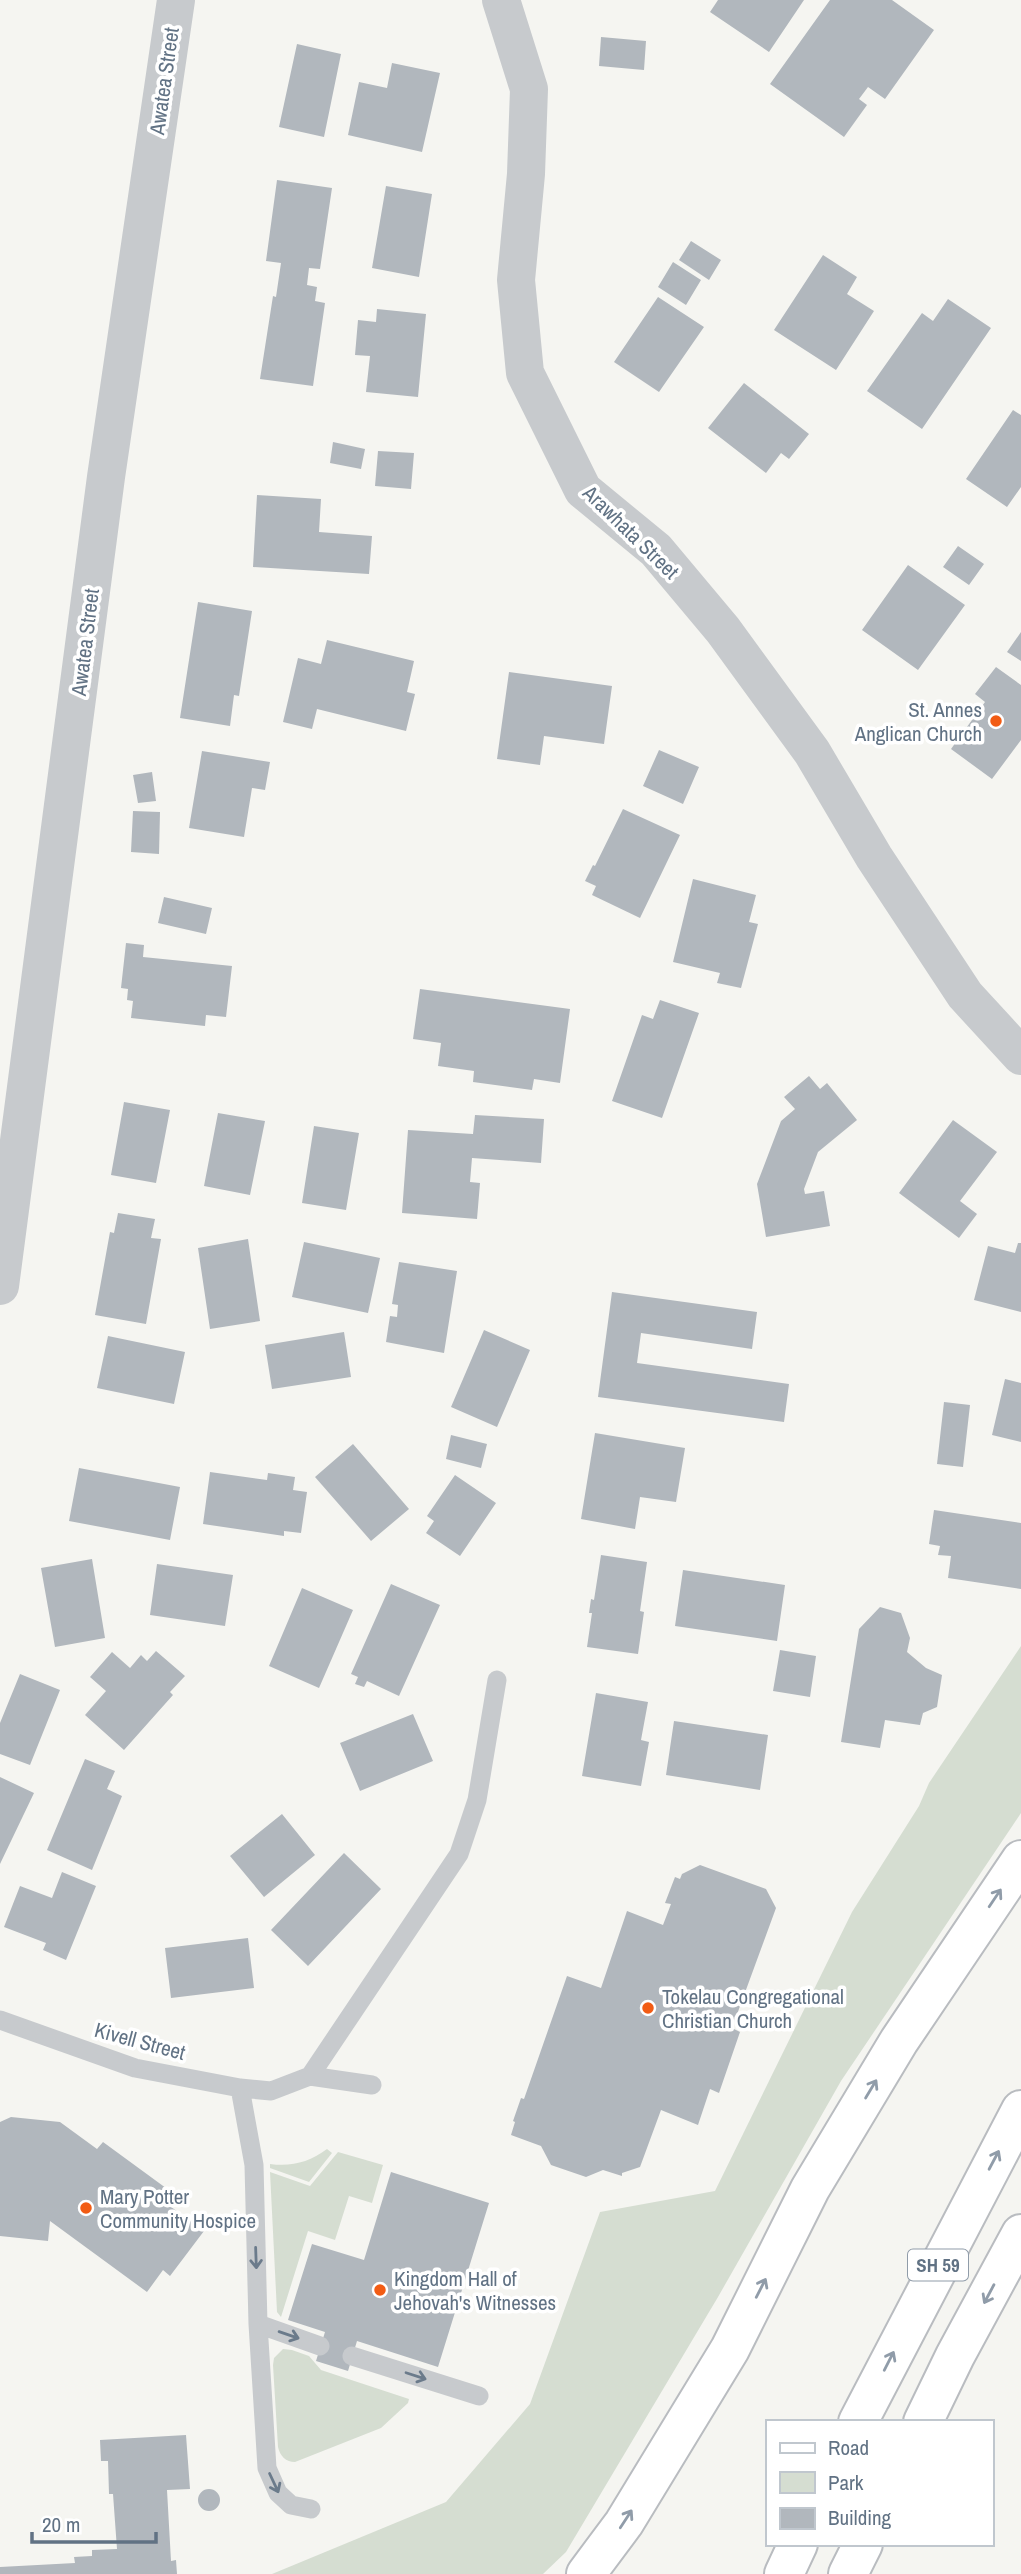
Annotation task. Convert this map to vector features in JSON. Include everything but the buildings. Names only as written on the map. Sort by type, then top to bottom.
[{"type":"main road","points":[[586,2574],[624,2523],[730,2349],[810,2189],[899,2041],[1021,1860]]},
{"type":"main road","name":"SH 59","points":[[859,2420],[1021,2110]]},
{"type":"main road","name":"SH 59","points":[[924,2420],[1021,2234]]},
{"type":"main road","points":[[784,2574],[797,2546]]},
{"type":"main road","points":[[848,2574],[862,2546]]},
{"type":"street","name":"Awatea Street","points":[[0,1286],[106,477],[176,0]]},
{"type":"street","name":"Arawhata Street","points":[[501,0],[528,89],[526,174],[516,280],[525,373],[583,490],[656,550],[723,630],[812,752],[874,857],[965,995],[1021,1056]]},
{"type":"lane","points":[[372,2085],[310,2076],[459,1854],[477,1800],[497,1680]]},
{"type":"lane","name":"Kivell Street","points":[[0,2020],[135,2068],[240,2088],[271,2091],[310,2076]]},
{"type":"lane","points":[[240,2088],[254,2165],[258,2324],[267,2468],[278,2493],[291,2505],[311,2509]]},
{"type":"lane","points":[[258,2324],[320,2346]]},
{"type":"lane","points":[[352,2356],[479,2396]]},
{"type":"green space","points":[[1021,1646],[1021,1813],[841,2081],[718,2297],[566,2552],[543,2574],[272,2574],[446,2502],[530,2404],[600,2212],[715,2191],[852,1912],[919,1806],[929,1783]]},
{"type":"green space","points":[[327,2149],[332,2153],[309,2182],[270,2168],[270,2164],[286,2165],[307,2160]]},
{"type":"green space","points":[[338,2152],[383,2165],[372,2203],[349,2196],[335,2240],[308,2231],[281,2317],[277,2312],[270,2172],[310,2186]]},
{"type":"green space","points":[[283,2349],[309,2356],[321,2370],[409,2399],[408,2403],[381,2428],[295,2462],[286,2460],[278,2447],[273,2365],[274,2358]]},
{"type":"place","name":"St. Annes Anglican Church","points":[[996,721]]},
{"type":"place","name":"Tokelau Congregational Christian Church","points":[[648,2008]]},
{"type":"place","name":"Mary Potter Community Hospice","points":[[86,2208]]},
{"type":"place","name":"Kingdom Hall of Jehovah's Witnesses","points":[[380,2290]]}]
